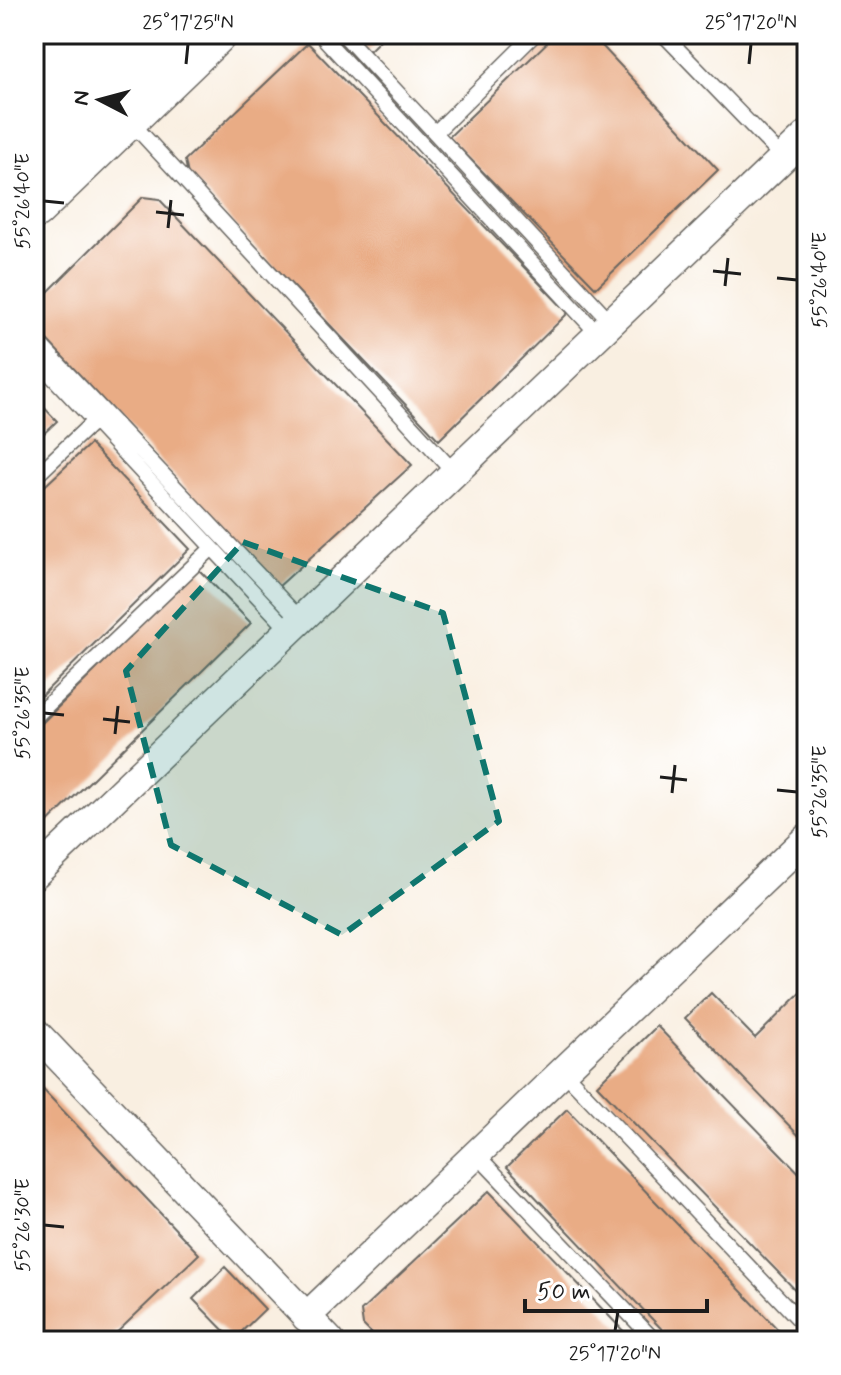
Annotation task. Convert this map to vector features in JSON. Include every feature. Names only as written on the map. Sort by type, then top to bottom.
[{"type":"main road","points":[[40,87],[112,34]]},
{"type":"main road","points":[[34,165],[173,34]]},
{"type":"street","points":[[40,87],[68,34]]},
{"type":"street","points":[[34,209],[216,34]]},
{"type":"street","points":[[34,875],[807,135]]},
{"type":"street","points":[[306,1317],[807,838]]},
{"type":"street","points":[[34,1031],[330,1341]]},
{"type":"lane","points":[[320,34],[605,328]]},
{"type":"lane","points":[[343,34],[435,133],[605,328]]},
{"type":"lane","points":[[435,133],[535,34]]},
{"type":"lane","points":[[663,34],[783,158]]},
{"type":"lane","points":[[128,118],[455,473]]},
{"type":"lane","points":[[34,338],[295,625]]},
{"type":"lane","points":[[34,357],[212,548],[295,625]]},
{"type":"lane","points":[[34,478],[94,421]]},
{"type":"lane","points":[[34,718],[212,548]]},
{"type":"lane","points":[[563,1071],[807,1328]]},
{"type":"lane","points":[[476,1154],[655,1341]]},
{"type":"highlighted area","points":[[243,542],[443,613],[499,821],[342,935],[171,845],[126,671]]},
{"type":"building","points":[[353,34],[386,34],[369,51]]},
{"type":"building","points":[[556,34],[591,34],[718,170],[596,288],[449,137]]},
{"type":"building","points":[[308,43],[568,313],[439,440],[188,175],[185,160]]},
{"type":"building","points":[[143,197],[159,199],[412,465],[278,587],[34,326],[34,306]]},
{"type":"building","points":[[34,397],[57,421],[34,443]]},
{"type":"building","points":[[90,444],[190,549],[34,703],[34,496]]},
{"type":"building","points":[[198,569],[251,623],[34,836],[34,731]]},
{"type":"building","points":[[807,987],[807,1144],[685,1018],[711,993],[755,1038]]},
{"type":"building","points":[[657,1026],[807,1181],[807,1302],[597,1085]]},
{"type":"building","points":[[34,1080],[199,1254],[108,1341],[34,1341]]},
{"type":"building","points":[[567,1109],[789,1341],[673,1341],[507,1167]]},
{"type":"building","points":[[489,1191],[633,1341],[379,1341],[363,1325],[361,1311]]},
{"type":"building","points":[[225,1267],[265,1309],[233,1340],[193,1299]]}]
